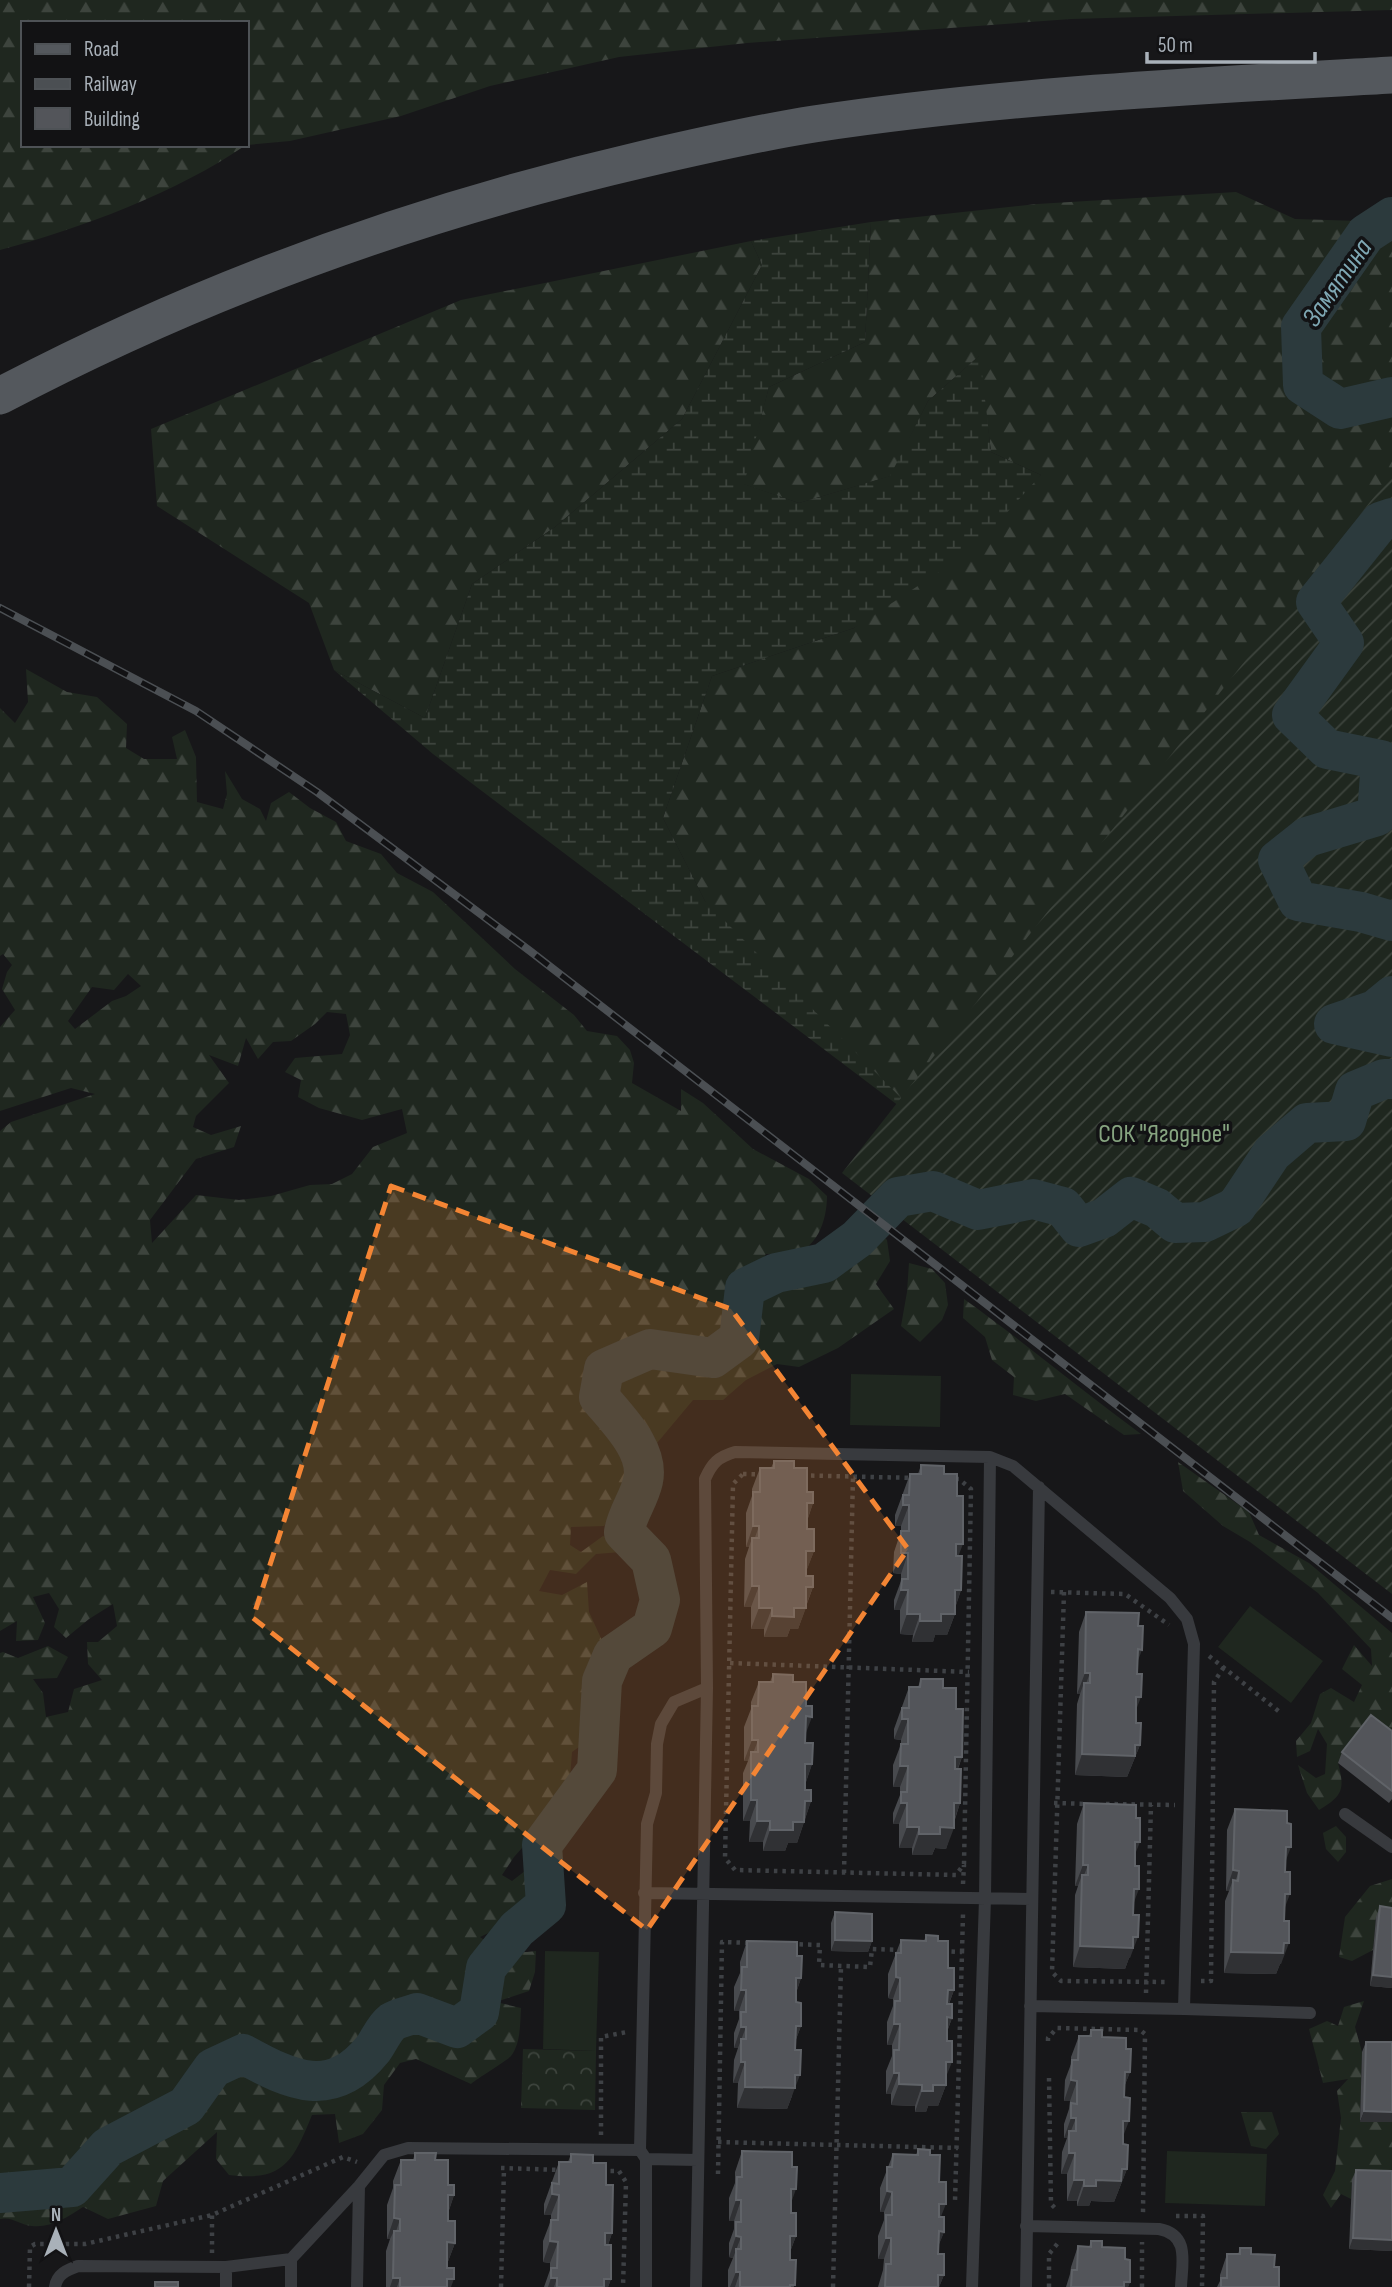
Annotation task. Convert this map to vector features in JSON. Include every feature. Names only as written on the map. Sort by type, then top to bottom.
[{"type":"main road","points":[[0,397],[57,366],[188,306],[316,254],[438,213],[556,179],[812,124],[988,101],[1157,88],[1392,75]]},
{"type":"lane","points":[[696,2287],[706,1688],[705,1479],[711,1465],[720,1456],[735,1452],[990,1457],[1013,1466],[1170,1598],[1187,1619],[1194,1644],[1184,2009]]},
{"type":"lane","points":[[972,2287],[985,1899],[990,1457]]},
{"type":"lane","points":[[1026,2287],[1039,1487]]},
{"type":"lane","points":[[646,2287],[642,2030],[647,1824],[656,1793],[657,1744],[661,1724],[674,1702],[706,1688]]},
{"type":"lane","points":[[1345,1814],[1392,1847]]},
{"type":"lane","points":[[644,1893],[1031,1899]]},
{"type":"lane","points":[[1030,2006],[1310,2013]]},
{"type":"lane","points":[[55,2287],[57,2279],[78,2266],[226,2267],[291,2259],[384,2155],[408,2148],[601,2151],[698,2160]]},
{"type":"lane","points":[[357,2287],[359,2186]]},
{"type":"lane","points":[[1026,2226],[1171,2231],[1180,2241],[1181,2287]]},
{"type":"lane","points":[[291,2259],[291,2287]]},
{"type":"lane","points":[[226,2267],[226,2287]]},
{"type":"path","points":[[844,1896],[853,1454]]},
{"type":"path","points":[[743,1474],[959,1479],[971,1489],[964,1864],[956,1875],[735,1870],[725,1858],[731,1663],[733,1484],[743,1474]]},
{"type":"path","points":[[1064,1592],[1052,1972],[1061,1981],[1211,1981],[1214,1682],[1224,1667]]},
{"type":"path","points":[[706,1662],[988,1672]]},
{"type":"path","points":[[1033,1803],[1189,1806]]},
{"type":"path","points":[[1143,2216],[1151,1805]]},
{"type":"path","points":[[717,2182],[722,1942],[764,1943]]},
{"type":"path","points":[[778,1944],[820,1945],[819,1965],[870,1967],[872,1949],[910,1950]]},
{"type":"path","points":[[936,1951],[961,1952],[955,2204]]},
{"type":"path","points":[[833,2287],[841,1966]]},
{"type":"path","points":[[1048,2052],[1048,2038],[1058,2028],[1140,2030],[1146,2034]]},
{"type":"path","points":[[603,2171],[601,2037],[642,2030]]},
{"type":"path","points":[[1049,2066],[1051,2204],[1060,2214]]},
{"type":"path","points":[[698,2142],[976,2149]]},
{"type":"path","points":[[29,2287],[30,2247],[35,2244],[85,2244],[212,2215],[343,2157],[376,2165]]},
{"type":"path","points":[[492,2168],[566,2170]]},
{"type":"path","points":[[501,2287],[504,2168]]},
{"type":"path","points":[[590,2170],[619,2171],[626,2182],[623,2287]]},
{"type":"path","points":[[1049,2287],[1049,2254],[1059,2242]]},
{"type":"path","points":[[1129,2243],[1142,2244],[1142,2287]]},
{"type":"highlighted area","points":[[391,1186],[731,1309],[908,1549],[647,1930],[253,1618]]},
{"type":"green space","points":[[0,0],[1392,0],[1392,10],[1071,19],[747,43],[619,57],[490,86],[401,116],[290,141],[248,145],[248,21],[21,21],[21,147],[243,147],[159,194],[95,220],[0,250]]},
{"type":"green space","points":[[1236,192],[1295,219],[1392,222],[1392,1483],[940,1137],[711,913],[663,818],[712,676],[854,628],[1041,475],[991,452],[979,356],[928,401],[891,476],[799,503],[743,484],[769,387],[865,342],[871,222],[1037,204]]},
{"type":"green space","points":[[871,222],[865,342],[769,387],[744,484],[799,503],[890,476],[928,401],[980,355],[991,452],[1041,475],[974,549],[854,628],[712,676],[663,818],[705,901],[940,1137],[433,754],[334,670],[425,718],[472,584],[555,527],[682,419],[762,265],[751,241]]},
{"type":"green space","points":[[751,241],[762,265],[682,419],[555,527],[472,584],[425,718],[334,670],[309,603],[157,506],[151,429],[461,300]]},
{"type":"green space","name":"СОК \"Ягодное\"","points":[[1392,474],[1392,1594],[842,1173]]},
{"type":"green space","points":[[26,669],[67,692],[97,697],[127,724],[126,748],[144,759],[177,759],[172,737],[185,730],[196,757],[197,802],[223,809],[227,794],[225,771],[242,799],[260,809],[266,821],[271,803],[289,792],[310,808],[336,822],[346,841],[381,854],[397,873],[433,892],[515,969],[574,1015],[587,1031],[617,1036],[630,1050],[634,1063],[632,1083],[681,1111],[681,1089],[703,1103],[753,1149],[809,1179],[827,1196],[822,1224],[806,1248],[788,1255],[766,1254],[756,1271],[771,1286],[797,1289],[816,1274],[826,1242],[861,1249],[850,1227],[869,1222],[887,1240],[890,1261],[876,1284],[894,1309],[838,1348],[799,1367],[777,1364],[746,1380],[723,1400],[693,1400],[637,1467],[625,1496],[604,1526],[571,1527],[570,1545],[581,1552],[603,1536],[633,1551],[596,1554],[576,1574],[550,1570],[539,1591],[562,1595],[587,1582],[589,1612],[605,1647],[593,1675],[605,1702],[593,1714],[594,1736],[572,1752],[569,1791],[562,1803],[514,1857],[502,1875],[512,1881],[534,1864],[550,1846],[558,1865],[553,1888],[525,1904],[503,1926],[480,1937],[506,1951],[536,1951],[535,1972],[529,1991],[496,2002],[521,2008],[518,2039],[511,2056],[471,2084],[416,2059],[400,2063],[384,2085],[382,2110],[363,2134],[339,2143],[335,2114],[312,2115],[299,2145],[284,2165],[262,2175],[248,2176],[229,2175],[216,2159],[217,2132],[163,2181],[156,2206],[108,2219],[83,2207],[59,2221],[39,2226],[0,2219],[0,1653],[18,1658],[48,1646],[68,1657],[57,1678],[33,1679],[43,1693],[46,1717],[68,1712],[74,1689],[102,1680],[88,1664],[87,1642],[98,1642],[117,1626],[113,1604],[66,1638],[54,1627],[59,1609],[49,1593],[33,1597],[45,1623],[38,1640],[16,1641],[17,1621],[0,1631],[0,1131],[11,1122],[95,1094],[71,1088],[0,1111],[0,1027],[15,1010],[2,989],[12,965],[3,954],[0,956],[0,708],[15,723],[28,702]],"holes":[[[128,974],[141,986],[112,1001],[75,1029],[68,1021],[92,987],[114,990]],[[327,1012],[346,1014],[350,1035],[342,1054],[295,1058],[285,1072],[301,1080],[298,1097],[319,1108],[362,1120],[402,1109],[407,1133],[373,1147],[352,1174],[332,1184],[310,1185],[271,1196],[239,1200],[196,1195],[152,1243],[150,1220],[196,1159],[234,1147],[241,1126],[211,1135],[193,1127],[196,1116],[229,1083],[209,1055],[238,1066],[246,1038],[258,1059],[273,1042],[291,1041]]]},
{"type":"green space","points":[[909,1263],[932,1269],[945,1283],[948,1305],[942,1320],[920,1342],[901,1326]]},
{"type":"green space","points":[[964,1299],[1141,1434],[1124,1435],[1065,1394],[1036,1401],[1013,1395],[1014,1377],[992,1360],[985,1337],[963,1318]]},
{"type":"green space","points":[[851,1374],[941,1376],[940,1427],[850,1425]]},
{"type":"green space","points":[[1178,1462],[1249,1512],[1259,1535],[1309,1563],[1392,1633],[1392,1745],[1338,1763],[1340,1791],[1319,1810],[1307,1793],[1298,1765],[1316,1778],[1325,1774],[1327,1744],[1318,1729],[1310,1751],[1297,1757],[1296,1741],[1311,1723],[1320,1694],[1331,1688],[1354,1702],[1362,1685],[1342,1669],[1354,1645],[1372,1666],[1371,1649],[1318,1593],[1250,1542],[1223,1526],[1183,1491]]},
{"type":"green space","points":[[1250,1606],[1323,1661],[1291,1703],[1218,1647]]},
{"type":"green space","points":[[1336,1826],[1346,1837],[1346,1852],[1338,1862],[1326,1849],[1323,1833]]},
{"type":"green space","points":[[1392,1879],[1392,1919],[1376,1917],[1373,1950],[1352,1961],[1339,1957],[1345,1917],[1370,1886]]},
{"type":"green space","points":[[545,1951],[599,1952],[596,2051],[543,2049]]},
{"type":"green space","points":[[1364,2001],[1355,2027],[1362,2052],[1360,2121],[1392,2122],[1392,2182],[1352,2180],[1351,2199],[1341,2194],[1331,2208],[1323,2195],[1335,2171],[1341,2118],[1337,2091],[1348,2079],[1323,2083],[1309,2029],[1327,2021],[1338,2026],[1344,2007]]},
{"type":"green space","points":[[523,2049],[596,2051],[595,2110],[521,2108]]},
{"type":"green space","points":[[1241,2112],[1272,2112],[1279,2134],[1266,2149],[1251,2146]]},
{"type":"green space","points":[[1167,2151],[1267,2154],[1265,2206],[1165,2203]]},
{"type":"building","points":[[774,1461],[794,1461],[794,1468],[807,1468],[807,1492],[813,1492],[813,1503],[807,1503],[807,1529],[814,1529],[814,1551],[806,1551],[806,1576],[813,1576],[813,1587],[806,1587],[806,1608],[794,1608],[794,1617],[772,1616],[772,1608],[759,1608],[759,1586],[752,1586],[752,1538],[759,1538],[759,1526],[753,1526],[753,1492],[760,1492],[760,1468],[774,1468]]},
{"type":"building","points":[[921,1465],[944,1466],[944,1474],[957,1474],[957,1496],[963,1496],[963,1544],[956,1544],[956,1556],[962,1556],[961,1590],[955,1590],[955,1614],[941,1614],[941,1621],[920,1621],[920,1614],[907,1614],[908,1590],[901,1590],[902,1579],[908,1579],[908,1553],[901,1553],[901,1531],[909,1531],[909,1505],[903,1505],[903,1495],[909,1495],[910,1474],[921,1474]]},
{"type":"building","points":[[1086,1612],[1139,1613],[1138,1626],[1143,1626],[1142,1650],[1138,1649],[1137,1674],[1142,1674],[1141,1697],[1136,1697],[1136,1723],[1141,1723],[1140,1745],[1135,1745],[1135,1756],[1082,1754],[1084,1683],[1090,1683],[1090,1673],[1085,1673]]},
{"type":"building","points":[[773,1674],[793,1675],[793,1682],[806,1682],[806,1706],[812,1706],[812,1717],[806,1716],[805,1743],[813,1743],[812,1764],[805,1764],[805,1790],[811,1790],[811,1801],[805,1801],[804,1822],[793,1822],[793,1830],[770,1830],[770,1821],[757,1821],[757,1800],[751,1800],[751,1752],[758,1752],[758,1740],[752,1740],[752,1706],[758,1706],[759,1682],[773,1682]]},
{"type":"building","points":[[921,1679],[943,1679],[943,1688],[956,1688],[956,1709],[963,1709],[962,1757],[955,1757],[955,1769],[961,1769],[960,1803],[954,1803],[954,1828],[940,1827],[940,1834],[919,1834],[919,1827],[907,1827],[907,1803],[901,1803],[901,1792],[907,1792],[908,1766],[900,1766],[901,1744],[908,1744],[908,1719],[902,1719],[902,1708],[909,1708],[909,1687],[920,1687]]},
{"type":"building","points":[[1371,1715],[1392,1731],[1392,1791],[1342,1752]]},
{"type":"building","points":[[1084,1803],[1136,1805],[1136,1818],[1140,1818],[1140,1842],[1135,1842],[1139,1889],[1134,1889],[1133,1915],[1139,1915],[1138,1937],[1133,1937],[1133,1948],[1080,1946],[1082,1875],[1088,1875],[1088,1865],[1083,1865]]},
{"type":"building","points":[[1235,1809],[1287,1811],[1287,1823],[1291,1824],[1291,1847],[1286,1847],[1285,1872],[1290,1872],[1290,1894],[1285,1894],[1284,1921],[1289,1921],[1289,1943],[1284,1943],[1283,1953],[1231,1952],[1233,1880],[1238,1881],[1239,1871],[1233,1870]]},
{"type":"building","points":[[1380,1906],[1392,1908],[1392,1977],[1373,1975]]},
{"type":"building","points":[[835,1912],[872,1914],[872,1941],[835,1940]]},
{"type":"building","points":[[926,1935],[938,1936],[938,1941],[948,1941],[948,1968],[954,1968],[954,1990],[948,1990],[947,2004],[952,2004],[952,2018],[947,2017],[947,2041],[952,2041],[952,2062],[946,2062],[946,2085],[933,2085],[933,2091],[922,2091],[922,2085],[899,2084],[899,2073],[894,2073],[894,2050],[899,2050],[900,2024],[894,2024],[895,2001],[900,2001],[896,1953],[901,1953],[901,1940],[926,1941]]},
{"type":"building","points":[[747,1941],[797,1942],[797,1956],[802,1956],[801,1978],[796,1978],[796,2002],[801,2003],[801,2026],[796,2026],[795,2050],[801,2050],[800,2075],[795,2075],[795,2088],[745,2087],[741,2039],[746,2039],[746,2027],[741,2027],[741,2012],[746,2012],[746,1990],[741,1990],[742,1967],[747,1967]]},
{"type":"building","points":[[1091,2030],[1102,2030],[1102,2037],[1126,2038],[1126,2049],[1131,2049],[1130,2072],[1125,2072],[1124,2097],[1130,2098],[1129,2121],[1123,2121],[1123,2144],[1128,2145],[1127,2169],[1122,2169],[1121,2181],[1096,2180],[1096,2186],[1084,2186],[1084,2180],[1074,2180],[1075,2153],[1069,2153],[1069,2131],[1076,2131],[1076,2118],[1071,2118],[1071,2103],[1077,2104],[1077,2081],[1071,2080],[1072,2060],[1078,2060],[1079,2036],[1091,2036]]},
{"type":"building","points":[[1366,2042],[1392,2042],[1392,2112],[1364,2111]]},
{"type":"building","points":[[918,2149],[930,2150],[930,2155],[940,2155],[939,2182],[946,2182],[946,2204],[939,2204],[939,2217],[944,2217],[944,2232],[939,2231],[938,2254],[944,2254],[944,2275],[938,2275],[938,2287],[885,2287],[886,2264],[891,2264],[891,2238],[886,2238],[886,2215],[892,2215],[892,2192],[887,2191],[887,2167],[892,2167],[893,2154],[918,2155]]},
{"type":"building","points":[[742,2151],[792,2152],[792,2167],[797,2167],[796,2189],[791,2189],[791,2213],[796,2213],[796,2236],[790,2236],[790,2260],[796,2260],[795,2285],[790,2287],[740,2287],[740,2272],[736,2272],[736,2249],[741,2249],[741,2237],[736,2236],[736,2222],[741,2222],[741,2200],[736,2200],[737,2177],[742,2177]]},
{"type":"building","points":[[415,2153],[436,2153],[435,2160],[448,2160],[448,2185],[454,2185],[454,2195],[448,2195],[448,2221],[455,2221],[455,2243],[447,2242],[447,2268],[454,2268],[454,2279],[447,2279],[447,2287],[400,2287],[400,2278],[393,2278],[394,2231],[400,2231],[400,2219],[394,2218],[395,2185],[401,2185],[401,2160],[415,2160]]},
{"type":"building","points":[[571,2154],[593,2155],[593,2163],[606,2163],[606,2185],[613,2185],[612,2233],[605,2233],[605,2245],[611,2245],[611,2279],[604,2279],[604,2287],[557,2287],[557,2278],[551,2278],[551,2268],[557,2268],[558,2242],[550,2241],[551,2220],[558,2220],[559,2195],[552,2194],[552,2183],[559,2184],[559,2162],[571,2162]]},
{"type":"building","points":[[1356,2170],[1392,2171],[1392,2240],[1353,2238]]},
{"type":"building","points":[[1091,2241],[1102,2241],[1102,2247],[1125,2248],[1125,2259],[1130,2260],[1130,2282],[1124,2282],[1124,2287],[1071,2287],[1072,2270],[1077,2270],[1078,2246],[1091,2247]]},
{"type":"building","points":[[1240,2248],[1251,2248],[1251,2254],[1275,2255],[1274,2267],[1279,2267],[1279,2287],[1221,2287],[1221,2278],[1227,2278],[1227,2254],[1240,2254]]},
{"type":"building","points":[[155,2282],[178,2282],[178,2287],[155,2287]]},
{"type":"waterway","name":"Замятина","points":[[1392,217],[1366,234],[1301,327],[1303,385],[1340,409],[1392,397]]},
{"type":"waterway","name":"Замятина","points":[[1392,518],[1380,522],[1316,602],[1344,643],[1292,715],[1327,749],[1381,760],[1377,816],[1307,837],[1278,860],[1298,901],[1361,912],[1392,921]]},
{"type":"waterway","name":"Замятина","points":[[1392,996],[1375,1010],[1334,1024],[1392,1037]]},
{"type":"waterway","name":"Замятина","points":[[0,2193],[72,2187],[108,2147],[186,2106],[213,2068],[243,2054],[295,2078],[327,2080],[358,2065],[394,2021],[417,2013],[457,2028],[479,2012],[486,1968],[517,1929],[546,1905],[542,1845],[597,1770],[602,1681],[613,1655],[652,1628],[660,1600],[651,1560],[624,1532],[641,1488],[644,1469],[637,1447],[623,1425],[599,1397],[604,1369],[650,1349],[713,1358],[739,1339],[745,1288],[776,1273],[824,1263],[857,1239],[898,1197],[933,1191],[978,1210],[1033,1199],[1063,1207],[1079,1227],[1104,1218],[1131,1197],[1157,1208],[1175,1223],[1205,1222],[1236,1207],[1272,1153],[1307,1123],[1346,1121],[1355,1091],[1384,1079],[1392,1079]]},
{"type":"railway","points":[[0,608],[196,711],[317,792],[530,951],[1392,1618]]}]
